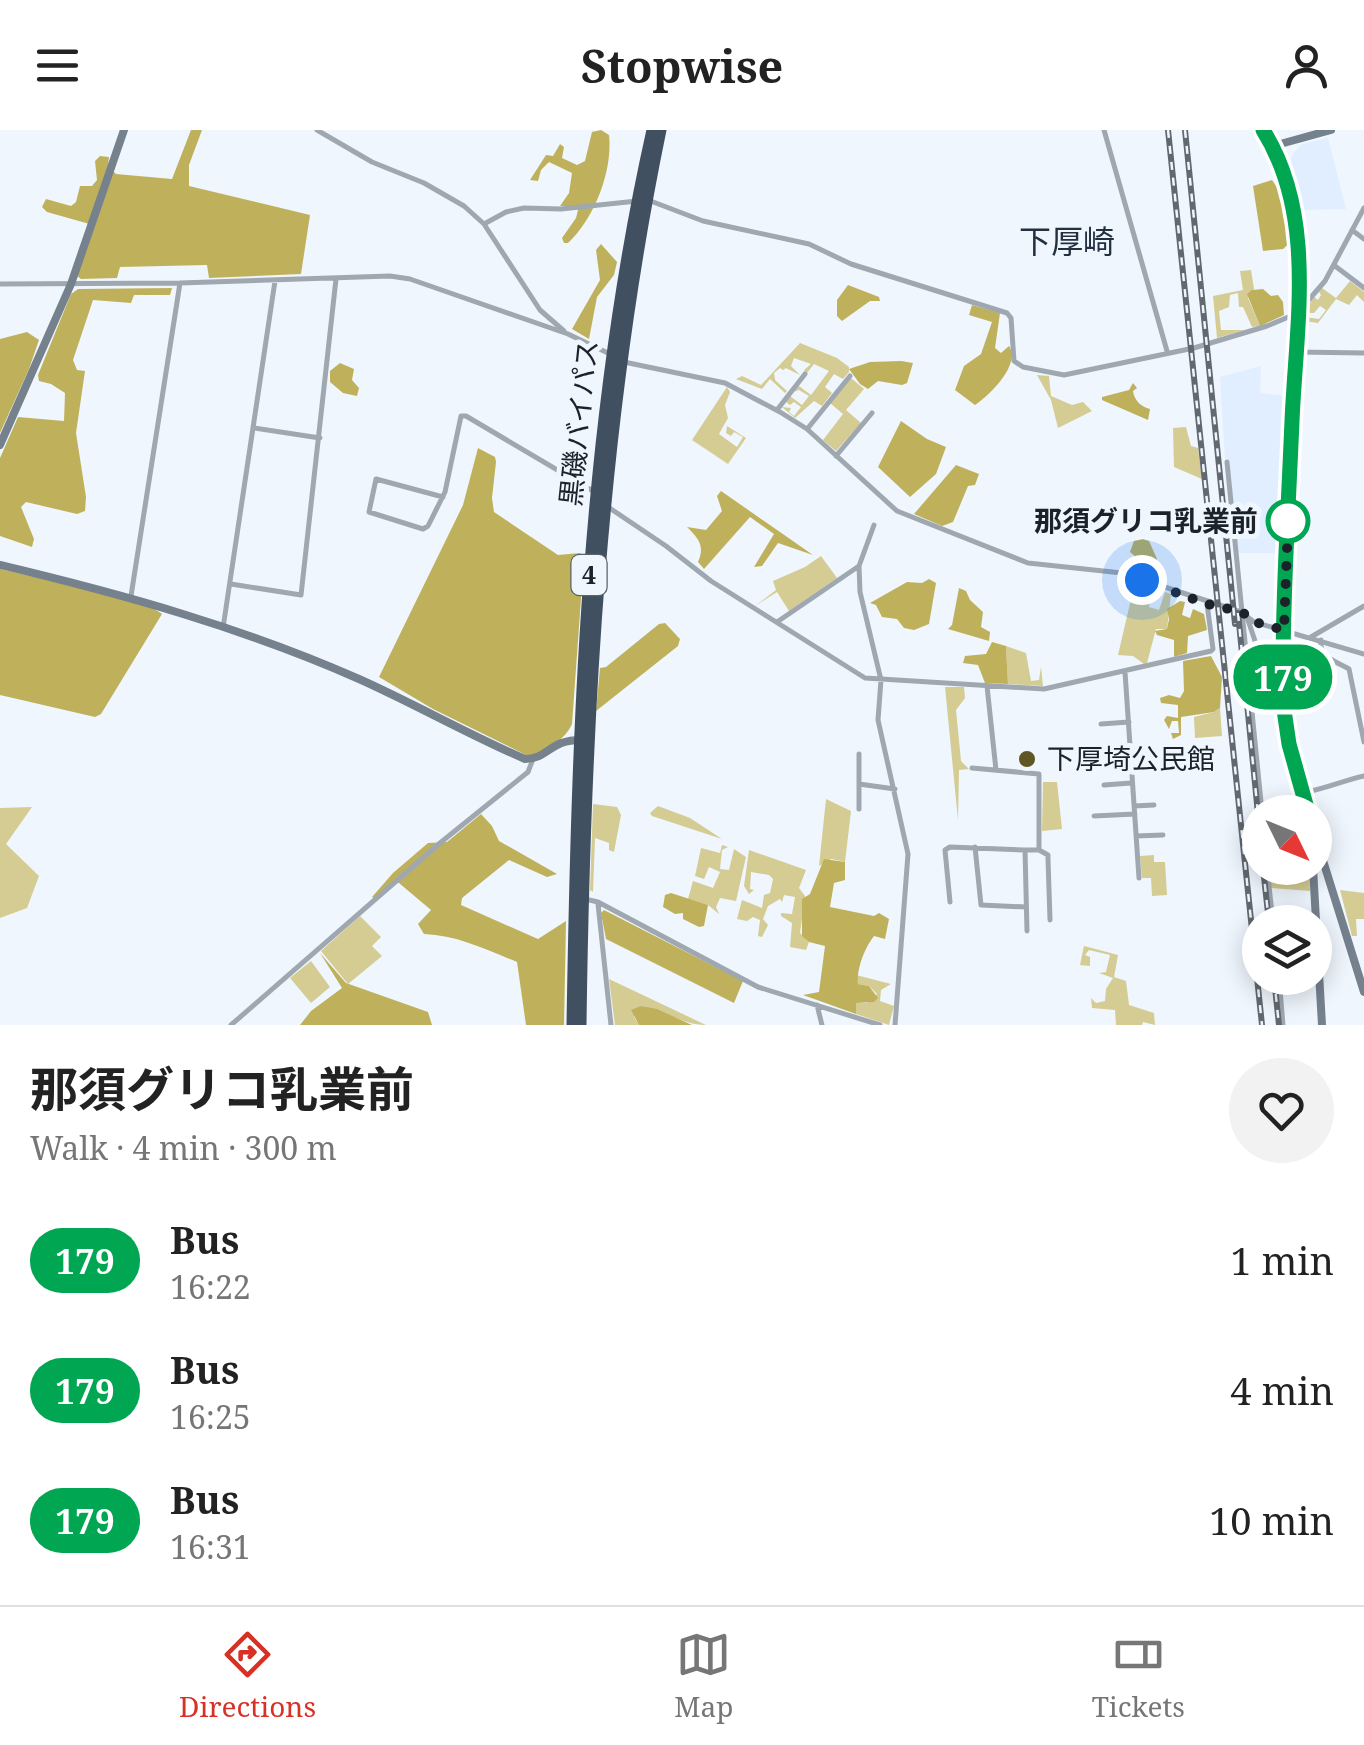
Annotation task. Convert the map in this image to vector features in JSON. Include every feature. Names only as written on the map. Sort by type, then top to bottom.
[{"type":"highway","name":"黒磯バイパス","points":[[572,1025],[596,492],[652,130]]},
{"type":"highway","name":"黒磯バイパス","points":[[642,201],[661,130]]},
{"type":"highway","name":"黒磯バイパス","points":[[583,740],[616,358]]},
{"type":"highway","name":"黒磯バイパス","points":[[578,898],[581,1025]]},
{"type":"street","points":[[0,445],[71,284],[124,130]]},
{"type":"street","points":[[317,130],[372,162],[452,197],[484,224],[540,310],[568,334]]},
{"type":"street","points":[[1104,130],[1167,352]]},
{"type":"street","points":[[1263,130],[1290,190],[1296,224],[1298,313],[1284,630],[1286,734]]},
{"type":"street","points":[[1272,146],[1332,130]]},
{"type":"street","points":[[484,224],[524,208],[561,209],[642,201],[703,221],[818,246],[851,264],[1007,312],[1011,318],[1014,361],[1023,367],[1064,375],[1194,348],[1298,313],[1334,266],[1364,208]]},
{"type":"street","points":[[1352,230],[1364,239]]},
{"type":"street","points":[[1334,266],[1364,288]]},
{"type":"street","points":[[0,284],[390,276],[410,279],[568,334],[616,358],[726,383],[807,429],[896,511],[931,525],[1028,563],[1122,573],[1364,654]]},
{"type":"street","points":[[230,584],[301,594],[336,280]]},
{"type":"street","points":[[223,628],[276,281]]},
{"type":"street","points":[[131,596],[180,283]]},
{"type":"street","points":[[1296,352],[1364,353]]},
{"type":"street","points":[[777,410],[805,374]]},
{"type":"street","points":[[807,429],[850,376]]},
{"type":"street","points":[[836,456],[872,413]]},
{"type":"street","points":[[442,497],[376,479],[369,512],[423,528],[428,526],[442,497],[460,416],[596,492]]},
{"type":"street","points":[[254,428],[320,438]]},
{"type":"street","points":[[1227,462],[1260,795]]},
{"type":"street","points":[[604,507],[611,508],[710,581],[865,678],[1056,688],[1211,652],[1207,604]]},
{"type":"street","points":[[874,525],[859,566],[860,592],[882,680],[878,720],[908,854],[895,1025]]},
{"type":"street","points":[[0,565],[131,596],[223,628],[358,678],[520,757],[533,759]]},
{"type":"street","points":[[777,622],[859,566]]},
{"type":"street","points":[[1312,637],[1364,606]]},
{"type":"street","points":[[1244,614],[1302,793],[1336,787],[1341,781],[1364,776]]},
{"type":"street","points":[[1321,640],[1324,655],[1349,669],[1364,742]]},
{"type":"street","points":[[1125,672],[1139,878]]},
{"type":"street","points":[[987,686],[996,770]]},
{"type":"street","points":[[1101,724],[1128,722]]},
{"type":"street","points":[[230,1025],[528,772],[533,759],[560,741],[583,740]]},
{"type":"street","points":[[1103,755],[1131,753]]},
{"type":"street","points":[[859,754],[859,810]]},
{"type":"street","points":[[972,768],[1039,774],[1039,850]]},
{"type":"street","points":[[1104,785],[1133,783]]},
{"type":"street","points":[[859,784],[895,788]]},
{"type":"street","points":[[1094,816],[1154,805]]},
{"type":"street","points":[[1136,836],[1162,835]]},
{"type":"street","points":[[950,902],[945,850],[950,847],[1039,850],[1048,855],[1050,920]]},
{"type":"street","points":[[975,847],[980,905],[1026,907]]},
{"type":"street","points":[[1025,850],[1027,931]]},
{"type":"street","points":[[1314,885],[1322,1025]]},
{"type":"street","points":[[1330,885],[1361,972],[1364,992]]},
{"type":"street","points":[[578,898],[598,902],[748,982],[880,1025]]},
{"type":"street","points":[[598,902],[612,1025]]},
{"type":"street","points":[[1280,995],[1284,1025]]},
{"type":"street","points":[[817,1006],[822,1025]]},
{"type":"shaded area","points":[[191,130],[202,130],[189,165],[189,186],[310,215],[301,274],[209,278],[207,265],[120,267],[117,278],[77,276],[93,225],[47,212],[42,207],[46,199],[71,206],[80,186],[92,186],[97,180],[95,161],[100,156],[109,157],[108,166],[116,174],[172,179]]},
{"type":"shaded area","points":[[601,130],[609,135],[605,179],[586,221],[564,243],[562,238],[579,206],[560,206],[569,193],[572,173],[549,162],[538,181],[530,180],[546,155],[553,156],[560,144],[564,147],[562,158],[577,165],[585,161],[592,132]]},
{"type":"shaded area","points":[[1328,138],[1346,209],[1302,210],[1291,160],[1293,153],[1302,144]]},
{"type":"shaded area","points":[[1272,180],[1289,205],[1295,238],[1283,249],[1263,251],[1253,186]]},
{"type":"shaded area","points":[[601,244],[617,262],[614,275],[597,297],[589,339],[572,329],[600,280],[596,250]]},
{"type":"shaded area","points":[[1251,270],[1254,289],[1248,298],[1260,326],[1252,327],[1243,307],[1239,307],[1238,293],[1230,295],[1229,307],[1219,311],[1221,330],[1245,330],[1217,338],[1213,296],[1243,290],[1240,271]]},
{"type":"shaded area","points":[[1350,281],[1364,292],[1364,302],[1357,295],[1349,305],[1336,299],[1318,323],[1304,321],[1304,317],[1319,319],[1326,310],[1320,306],[1314,313],[1304,313],[1314,297],[1318,300],[1322,288],[1336,298]]},
{"type":"shaded area","points":[[848,285],[879,297],[880,301],[870,301],[842,321],[837,316],[837,300]]},
{"type":"shaded area","points":[[172,288],[170,295],[134,295],[131,303],[93,300],[73,360],[77,370],[85,371],[76,433],[85,511],[77,514],[26,502],[21,507],[34,539],[32,547],[0,536],[0,458],[18,417],[64,421],[65,393],[39,381],[38,375],[71,294],[78,289]]},
{"type":"shaded area","points":[[1263,289],[1271,296],[1278,295],[1284,315],[1260,326],[1247,294]]},
{"type":"shaded area","points":[[972,305],[1000,313],[995,348],[1001,353],[1009,346],[1012,353],[1008,370],[975,405],[955,390],[964,366],[981,354],[992,322],[969,315]]},
{"type":"shaded area","points":[[27,332],[39,340],[0,433],[0,339]]},
{"type":"shaded area","points":[[800,343],[837,358],[849,367],[849,372],[843,379],[834,374],[825,387],[832,393],[822,406],[814,401],[795,418],[782,407],[791,408],[789,412],[794,416],[801,407],[786,402],[790,396],[802,405],[809,396],[799,390],[793,392],[799,386],[811,395],[829,371],[814,364],[807,373],[804,370],[811,364],[794,358],[791,366],[800,375],[786,368],[774,373],[785,393],[770,379],[762,389],[736,379],[742,376],[761,385]]},
{"type":"shaded area","points":[[870,362],[913,363],[907,383],[902,385],[878,381],[868,389],[849,369]]},
{"type":"shaded area","points":[[340,363],[354,369],[352,380],[359,388],[357,396],[343,393],[330,382],[330,371]]},
{"type":"shaded area","points":[[1261,366],[1260,393],[1288,396],[1281,553],[1238,553],[1229,460],[1225,459],[1220,377]]},
{"type":"shaded area","points":[[1037,375],[1049,376],[1051,396],[1072,405],[1083,402],[1092,411],[1058,428],[1051,400]]},
{"type":"shaded area","points":[[851,378],[864,389],[846,410],[861,423],[836,451],[823,440],[843,414],[830,403]]},
{"type":"shaded area","points":[[1133,383],[1137,388],[1133,391],[1136,400],[1150,409],[1148,420],[1102,400],[1129,390]]},
{"type":"shaded area","points":[[727,387],[728,418],[719,434],[737,447],[743,437],[726,433],[727,426],[746,438],[728,464],[692,440]]},
{"type":"shaded area","points":[[901,421],[946,447],[936,474],[910,497],[878,467]]},
{"type":"shaded area","points":[[1186,427],[1191,446],[1198,448],[1202,479],[1174,467],[1173,428]]},
{"type":"shaded area","points":[[478,448],[495,457],[494,512],[558,555],[580,553],[584,557],[572,724],[554,744],[528,756],[379,677],[463,505]]},
{"type":"shaded area","points":[[956,465],[979,474],[975,485],[968,486],[953,522],[942,526],[914,514]]},
{"type":"shaded area","points":[[721,491],[813,555],[778,543],[762,566],[754,567],[774,534],[750,517],[704,569],[698,562],[700,543],[687,527],[706,530],[722,511],[717,496]]},
{"type":"shaded area","points":[[1134,541],[1149,541],[1157,559],[1150,581],[1132,574],[1137,558],[1130,552]]},
{"type":"shaded area","points":[[821,556],[837,578],[789,611],[777,592],[755,606],[776,590],[773,581]]},
{"type":"shaded area","points":[[0,569],[111,595],[162,614],[101,714],[95,717],[0,695]]},
{"type":"shaded area","points":[[929,579],[936,583],[929,624],[914,630],[904,628],[897,619],[882,617],[876,605],[870,603],[907,582],[922,583]]},
{"type":"shaded area","points":[[1135,582],[1146,585],[1151,595],[1149,607],[1159,610],[1165,592],[1171,594],[1167,629],[1156,629],[1144,664],[1133,656],[1118,655]]},
{"type":"shaded area","points":[[959,588],[983,612],[981,627],[990,632],[989,641],[948,629]]},
{"type":"shaded area","points":[[1185,602],[1182,615],[1190,618],[1193,609],[1204,614],[1207,630],[1188,636],[1187,653],[1174,657],[1174,640],[1155,631],[1167,629],[1167,609]]},
{"type":"shaded area","points":[[665,623],[680,639],[678,646],[596,711],[600,668]]},
{"type":"shaded area","points":[[992,642],[1006,646],[1008,684],[985,683],[978,665],[963,663],[965,656],[986,654]]},
{"type":"shaded area","points":[[1006,646],[1026,653],[1031,681],[1039,680],[1041,667],[1043,686],[1008,684]]},
{"type":"shaded area","points":[[1211,656],[1222,677],[1220,708],[1181,717],[1181,735],[1173,739],[1171,733],[1179,733],[1178,721],[1172,721],[1169,729],[1164,720],[1167,716],[1178,718],[1178,705],[1161,703],[1160,698],[1180,698],[1184,691],[1183,661]]},
{"type":"shaded area","points":[[945,687],[964,687],[965,698],[956,710],[961,761],[969,769],[959,770],[958,820]]},
{"type":"shaded area","points":[[1220,708],[1222,736],[1195,738],[1194,717]]},
{"type":"shaded area","points":[[1043,782],[1057,782],[1062,829],[1042,831]]},
{"type":"shaded area","points":[[826,799],[851,811],[845,862],[831,859],[819,866]]},
{"type":"shaded area","points":[[593,804],[617,807],[621,815],[614,852],[609,850],[609,843],[595,838],[593,892],[590,890]]},
{"type":"shaded area","points":[[658,806],[690,818],[722,839],[652,816],[650,813]]},
{"type":"shaded area","points":[[32,807],[6,844],[39,876],[27,908],[0,918],[0,808]]},
{"type":"shaded area","points":[[481,814],[499,841],[557,874],[547,877],[509,860],[462,898],[461,905],[538,939],[566,921],[564,1025],[526,1025],[517,962],[460,940],[424,934],[418,924],[431,910],[399,883],[395,881],[372,897],[428,843],[447,842]]},
{"type":"shaded area","points":[[722,845],[728,847],[722,850],[720,869],[729,870],[734,849],[746,857],[736,901],[720,898],[716,907],[719,914],[708,905],[688,899],[693,881],[713,888],[720,872],[709,867],[704,879],[695,876],[701,848],[720,853]]},
{"type":"shaded area","points":[[749,850],[806,870],[799,888],[805,896],[800,933],[809,942],[806,950],[790,947],[792,923],[781,916],[792,914],[795,897],[784,895],[782,902],[780,899],[768,906],[763,919],[768,925],[762,937],[758,936],[760,920],[737,919],[742,900],[762,908],[773,879],[751,872],[750,889],[754,890],[749,894],[744,886]]},
{"type":"shaded area","points":[[1154,855],[1154,862],[1165,862],[1167,895],[1152,896],[1151,878],[1142,878],[1140,856]]},
{"type":"shaded area","points":[[824,859],[845,862],[845,880],[834,883],[830,907],[874,916],[879,913],[889,919],[885,939],[874,936],[858,972],[858,984],[869,986],[878,998],[874,1002],[856,1003],[856,1014],[803,995],[819,992],[825,946],[802,936],[802,899],[810,894]]},
{"type":"shaded area","points":[[1271,885],[1310,885],[1310,891]]},
{"type":"shaded area","points":[[1340,890],[1364,893],[1364,919],[1356,919],[1357,936],[1352,936]]},
{"type":"shaded area","points":[[671,893],[708,905],[704,926],[699,927],[683,919],[683,913],[675,914],[663,907],[665,895]]},
{"type":"shaded area","points":[[604,910],[743,981],[734,1003],[606,939],[601,913]]},
{"type":"shaded area","points":[[360,916],[381,937],[372,946],[382,956],[348,984],[321,951]]},
{"type":"shaded area","points":[[1084,946],[1118,955],[1114,977],[1126,981],[1129,1005],[1154,1013],[1155,1025],[1116,1025],[1115,1010],[1092,1008],[1091,998],[1096,1003],[1105,1001],[1113,978],[1099,973],[1106,972],[1110,955],[1089,950],[1085,955],[1090,957],[1090,966],[1080,965]]},
{"type":"shaded area","points":[[320,953],[346,983],[428,1012],[432,1025],[300,1025],[311,1011],[342,988]]},
{"type":"shaded area","points":[[311,961],[330,987],[311,1003],[290,978]]},
{"type":"shaded area","points":[[856,975],[891,984],[881,990],[880,1001],[894,1006],[889,1025],[856,1014],[856,1003],[867,1003],[877,994],[869,986],[858,984]]},
{"type":"shaded area","points":[[609,979],[706,1025],[641,1006],[634,1017],[639,1025],[615,1025]]},
{"type":"shaded area","points":[[641,1006],[692,1025],[639,1025],[631,1010]]},
{"type":"railway","points":[[1168,130],[1262,1025]]},
{"type":"railway","points":[[1185,130],[1235,624]]},
{"type":"railway","points":[[1238,613],[1256,795]]},
{"type":"railway","points":[[1265,885],[1267,905]]},
{"type":"railway","points":[[1276,995],[1279,1025]]},
{"type":"bus line","name":"179","points":[[1263,130],[1281,164],[1296,224],[1298,298],[1283,703],[1303,795]]},
{"type":"place","name":"那須グリコ乳業前","points":[[1288,521]]},
{"type":"place","name":"下厚埼公民館","points":[[1027,759]]},
{"type":"district","name":"下厚崎","points":[[1067,242]]},
{"type":"route","points":[[1142,580],[1207,604],[1242,612],[1254,622],[1284,630],[1288,521]]}]
